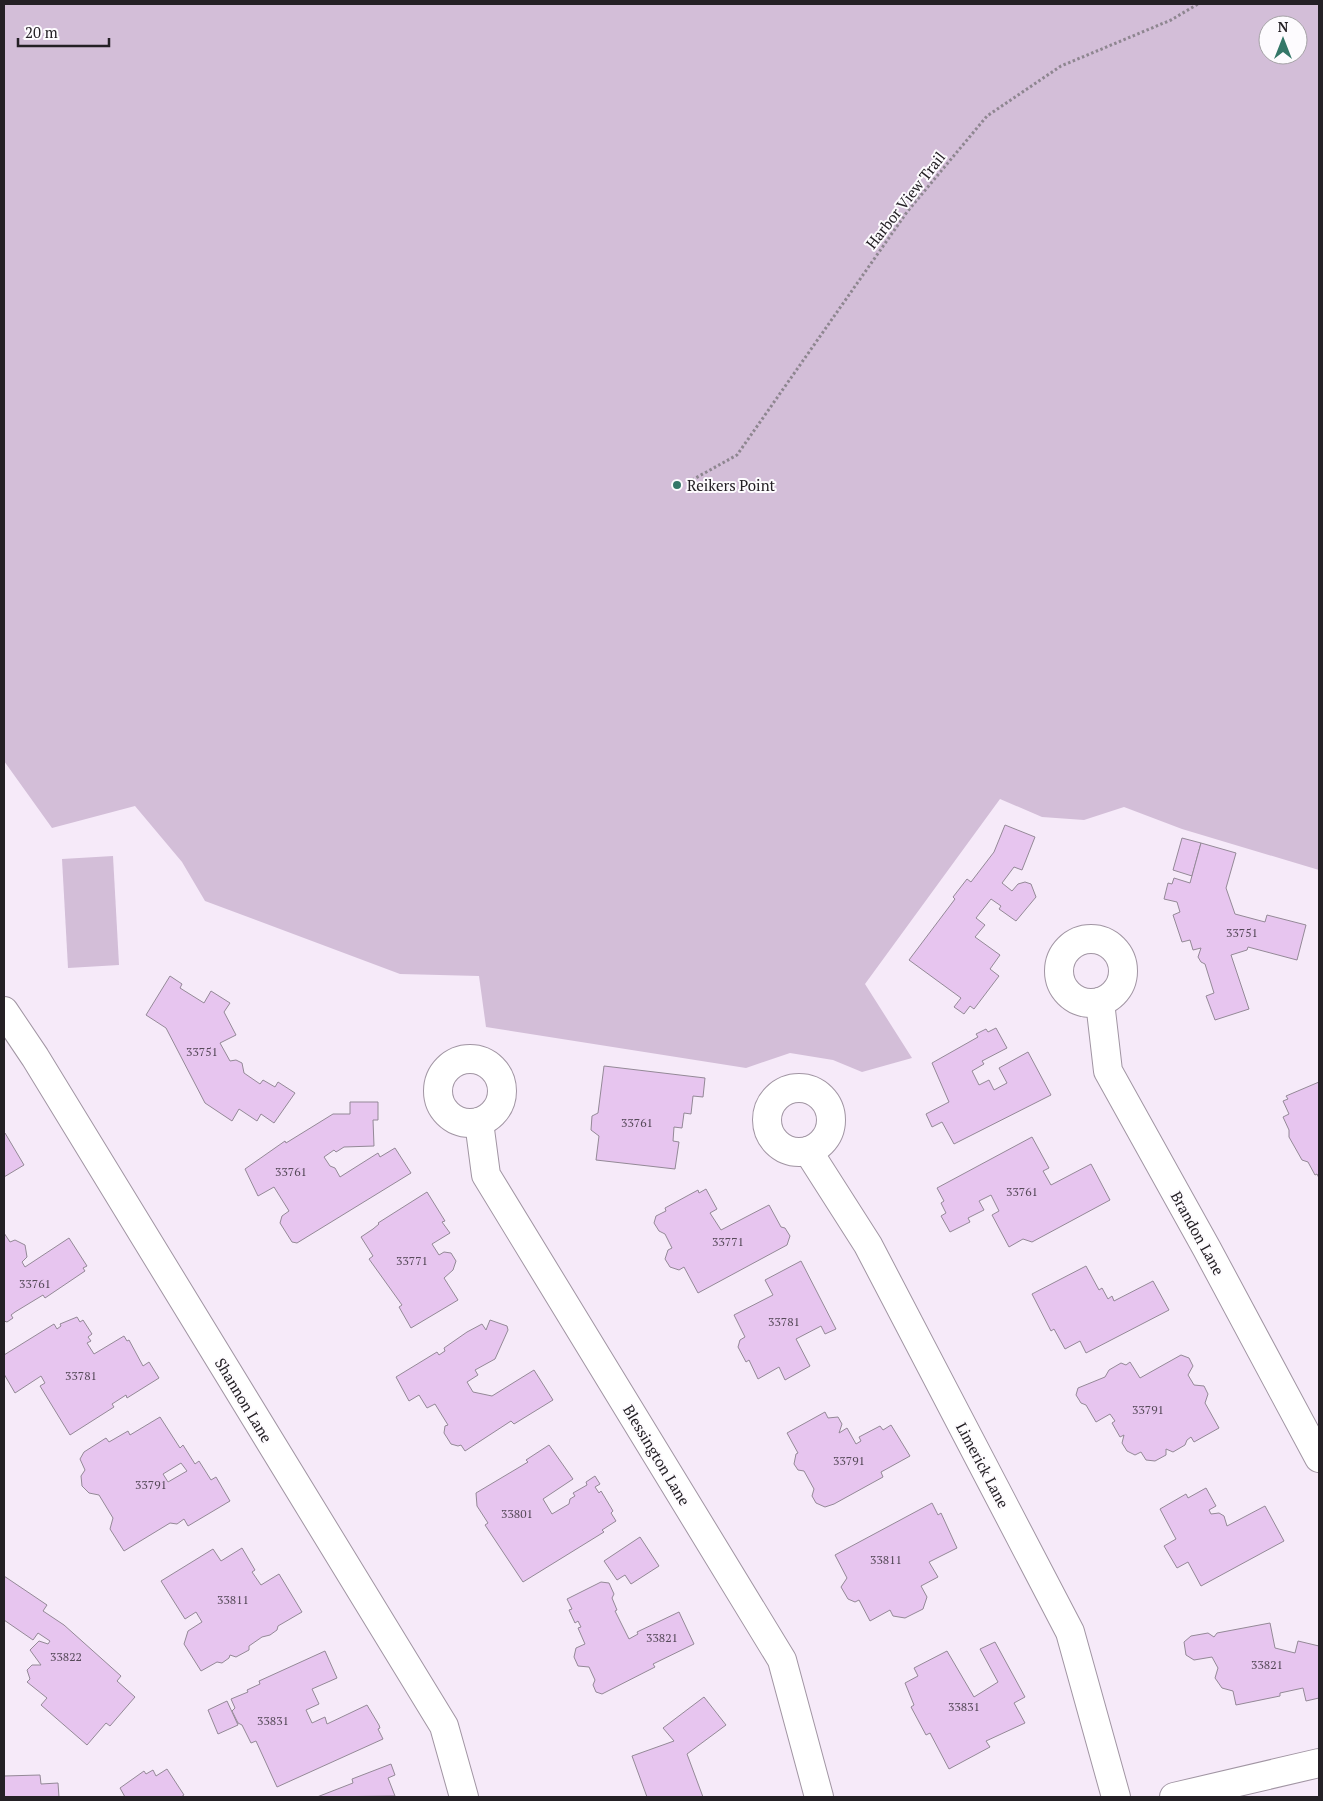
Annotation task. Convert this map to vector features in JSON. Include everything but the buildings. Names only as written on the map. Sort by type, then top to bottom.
[{"type":"street","name":"Brandon Lane","points":[[1100,1002],[1108,1071],[1207,1249],[1319,1458]]},
{"type":"street","name":"Shannon Lane","points":[[4,1011],[35,1057],[444,1726],[464,1797]]},
{"type":"street","name":"Blessington Lane","points":[[479,1122],[486,1175],[782,1660],[819,1797]]},
{"type":"street","name":"Limerick Lane","points":[[808,1151],[868,1245],[1070,1632],[1116,1797]]},
{"type":"street","points":[[1174,1797],[1319,1764]]},
{"type":"path","name":"Harbor View Trail","points":[[692,480],[737,456],[907,212],[987,116],[1061,66],[1171,20],[1198,4]]},
{"type":"shaded area","points":[[4,4],[1319,4],[1319,870],[1182,829],[1124,807],[1084,820],[1042,817],[1000,799],[865,984],[912,1058],[862,1072],[833,1060],[790,1053],[746,1068],[486,1027],[479,976],[400,974],[205,901],[182,862],[135,806],[52,828],[4,761]]},
{"type":"shaded area","points":[[113,856],[119,965],[68,968],[62,859]]},
{"type":"place","name":"Reikers Point","points":[[677,485]]}]
